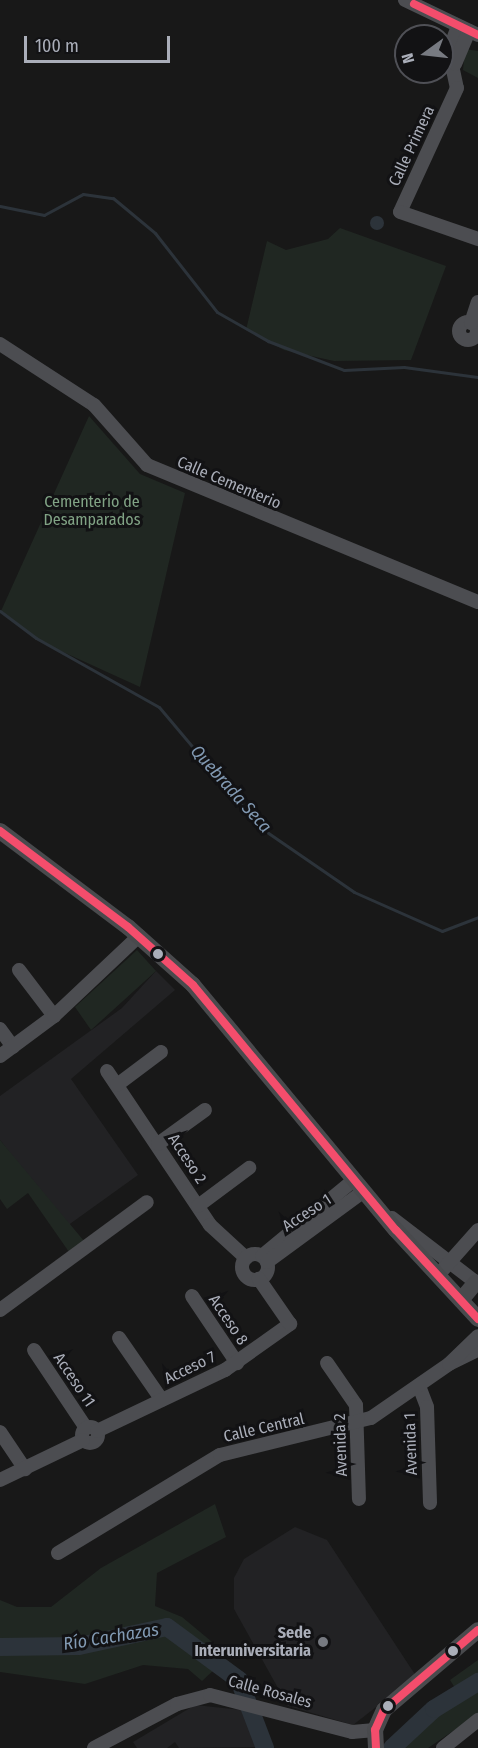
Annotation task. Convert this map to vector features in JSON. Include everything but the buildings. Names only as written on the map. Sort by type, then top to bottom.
[{"type":"main road","points":[[0,831],[139,936],[221,1016],[381,1211],[478,1319]]},
{"type":"main road","points":[[461,1300],[477,1283]]},
{"type":"main road","points":[[375,1741],[388,1706],[478,1630]]},
{"type":"street","points":[[405,0],[429,5],[468,31]]},
{"type":"street","name":"Calle Primera","points":[[468,31],[455,64],[453,98],[400,212],[478,239]]},
{"type":"street","points":[[471,323],[478,302]]},
{"type":"street","name":"Calle Cementerio","points":[[0,344],[94,405],[147,465],[478,602]]},
{"type":"street","points":[[0,1056],[54,1016],[139,936]]},
{"type":"street","points":[[19,970],[54,1016]]},
{"type":"street","points":[[0,1029],[13,1047]]},
{"type":"street","points":[[117,1085],[161,1052]]},
{"type":"street","name":"Acceso 2","points":[[107,1071],[198,1206],[246,1258],[244,1274],[259,1279]]},
{"type":"street","points":[[158,1144],[205,1110]]},
{"type":"street","points":[[198,1206],[249,1168]]},
{"type":"street","name":"Acceso 1","points":[[265,1259],[335,1195],[359,1185]]},
{"type":"street","name":"Acceso 1","points":[[297,1232],[346,1207],[359,1185]]},
{"type":"street","points":[[335,1195],[346,1207]]},
{"type":"street","points":[[0,1310],[147,1202]]},
{"type":"street","points":[[381,1211],[452,1260],[477,1283]]},
{"type":"street","points":[[439,1274],[478,1230]]},
{"type":"street","points":[[246,1258],[265,1259],[259,1279]]},
{"type":"street","name":"Acceso 7","points":[[0,1480],[89,1433],[237,1363],[290,1324],[259,1279]]},
{"type":"street","name":"Acceso 8","points":[[192,1296],[237,1363]]},
{"type":"street","name":"Calle Central","points":[[58,1553],[220,1455],[357,1424],[419,1386],[449,1364],[478,1336]]},
{"type":"street","points":[[119,1338],[162,1400]]},
{"type":"street","name":"Acceso 11","points":[[34,1350],[89,1433]]},
{"type":"street","name":"Calle Central","points":[[449,1364],[478,1350]]},
{"type":"street","name":"Avenida 2","points":[[327,1363],[351,1395],[357,1424],[359,1499]]},
{"type":"street","name":"Avenida 1","points":[[419,1386],[427,1407],[430,1503]]},
{"type":"street","points":[[0,1432],[25,1468]]},
{"type":"street","name":"Calle Rosales","points":[[94,1748],[192,1698],[243,1700],[375,1741]]},
{"type":"street","points":[[448,1748],[478,1720]]},
{"type":"street","points":[[448,1748],[478,1732]]},
{"type":"shaded area","points":[[377,216],[382,218],[384,223],[382,228],[377,230],[372,228],[370,223],[372,218]]},
{"type":"shaded area","points":[[156,971],[175,990],[71,1079],[138,1175],[67,1226],[0,1140],[0,1096],[122,1008]]},
{"type":"shaded area","name":"Sede Interuniversitaria","points":[[295,1527],[327,1540],[416,1676],[353,1725],[288,1706],[234,1609],[234,1578],[244,1559]]},
{"type":"shaded area","points":[[195,1705],[242,1710],[256,1747],[179,1748],[175,1742],[167,1748],[137,1748],[133,1742]]},
{"type":"green space","points":[[465,49],[478,51],[478,78],[463,70]]},
{"type":"green space","points":[[340,228],[446,266],[411,360],[334,361],[284,350],[246,330],[267,241],[286,250],[328,239]]},
{"type":"green space","name":"Cementerio de Desamparados","points":[[89,416],[140,474],[185,493],[140,687],[39,641],[1,611]]},
{"type":"green space","points":[[137,950],[156,971],[91,1030],[75,1007]]},
{"type":"green space","points":[[0,1140],[84,1241],[69,1252],[28,1193],[7,1209],[0,1199]]},
{"type":"green space","points":[[215,1504],[226,1537],[157,1573],[155,1606],[182,1617],[229,1656],[202,1681],[188,1669],[143,1665],[85,1684],[0,1672],[0,1600],[17,1607],[51,1607],[101,1568]]},
{"type":"green space","points":[[478,1660],[478,1714],[428,1748],[396,1748],[460,1696],[450,1680]]},
{"type":"waterway","points":[[0,206],[44,215],[83,194],[113,198],[155,233],[217,312],[268,341],[344,370],[404,367],[478,377]]},
{"type":"waterway","name":"Quebrada Seca","points":[[0,611],[36,638],[159,707],[261,828],[354,892],[442,931],[478,917]]},
{"type":"waterway","name":"Río Cachazas","points":[[0,1647],[79,1646],[167,1627],[239,1680],[265,1748]]},
{"type":"waterway","points":[[392,1748],[434,1709],[478,1682]]},
{"type":"transit line","points":[[414,4],[478,35]]},
{"type":"transit line","points":[[0,831],[128,927],[193,985],[396,1230],[478,1319]]},
{"type":"transit line","points":[[376,1748],[375,1730],[384,1710],[478,1630]]},
{"type":"place","name":"Sede Interuniversitaria","points":[[323,1642]]}]
